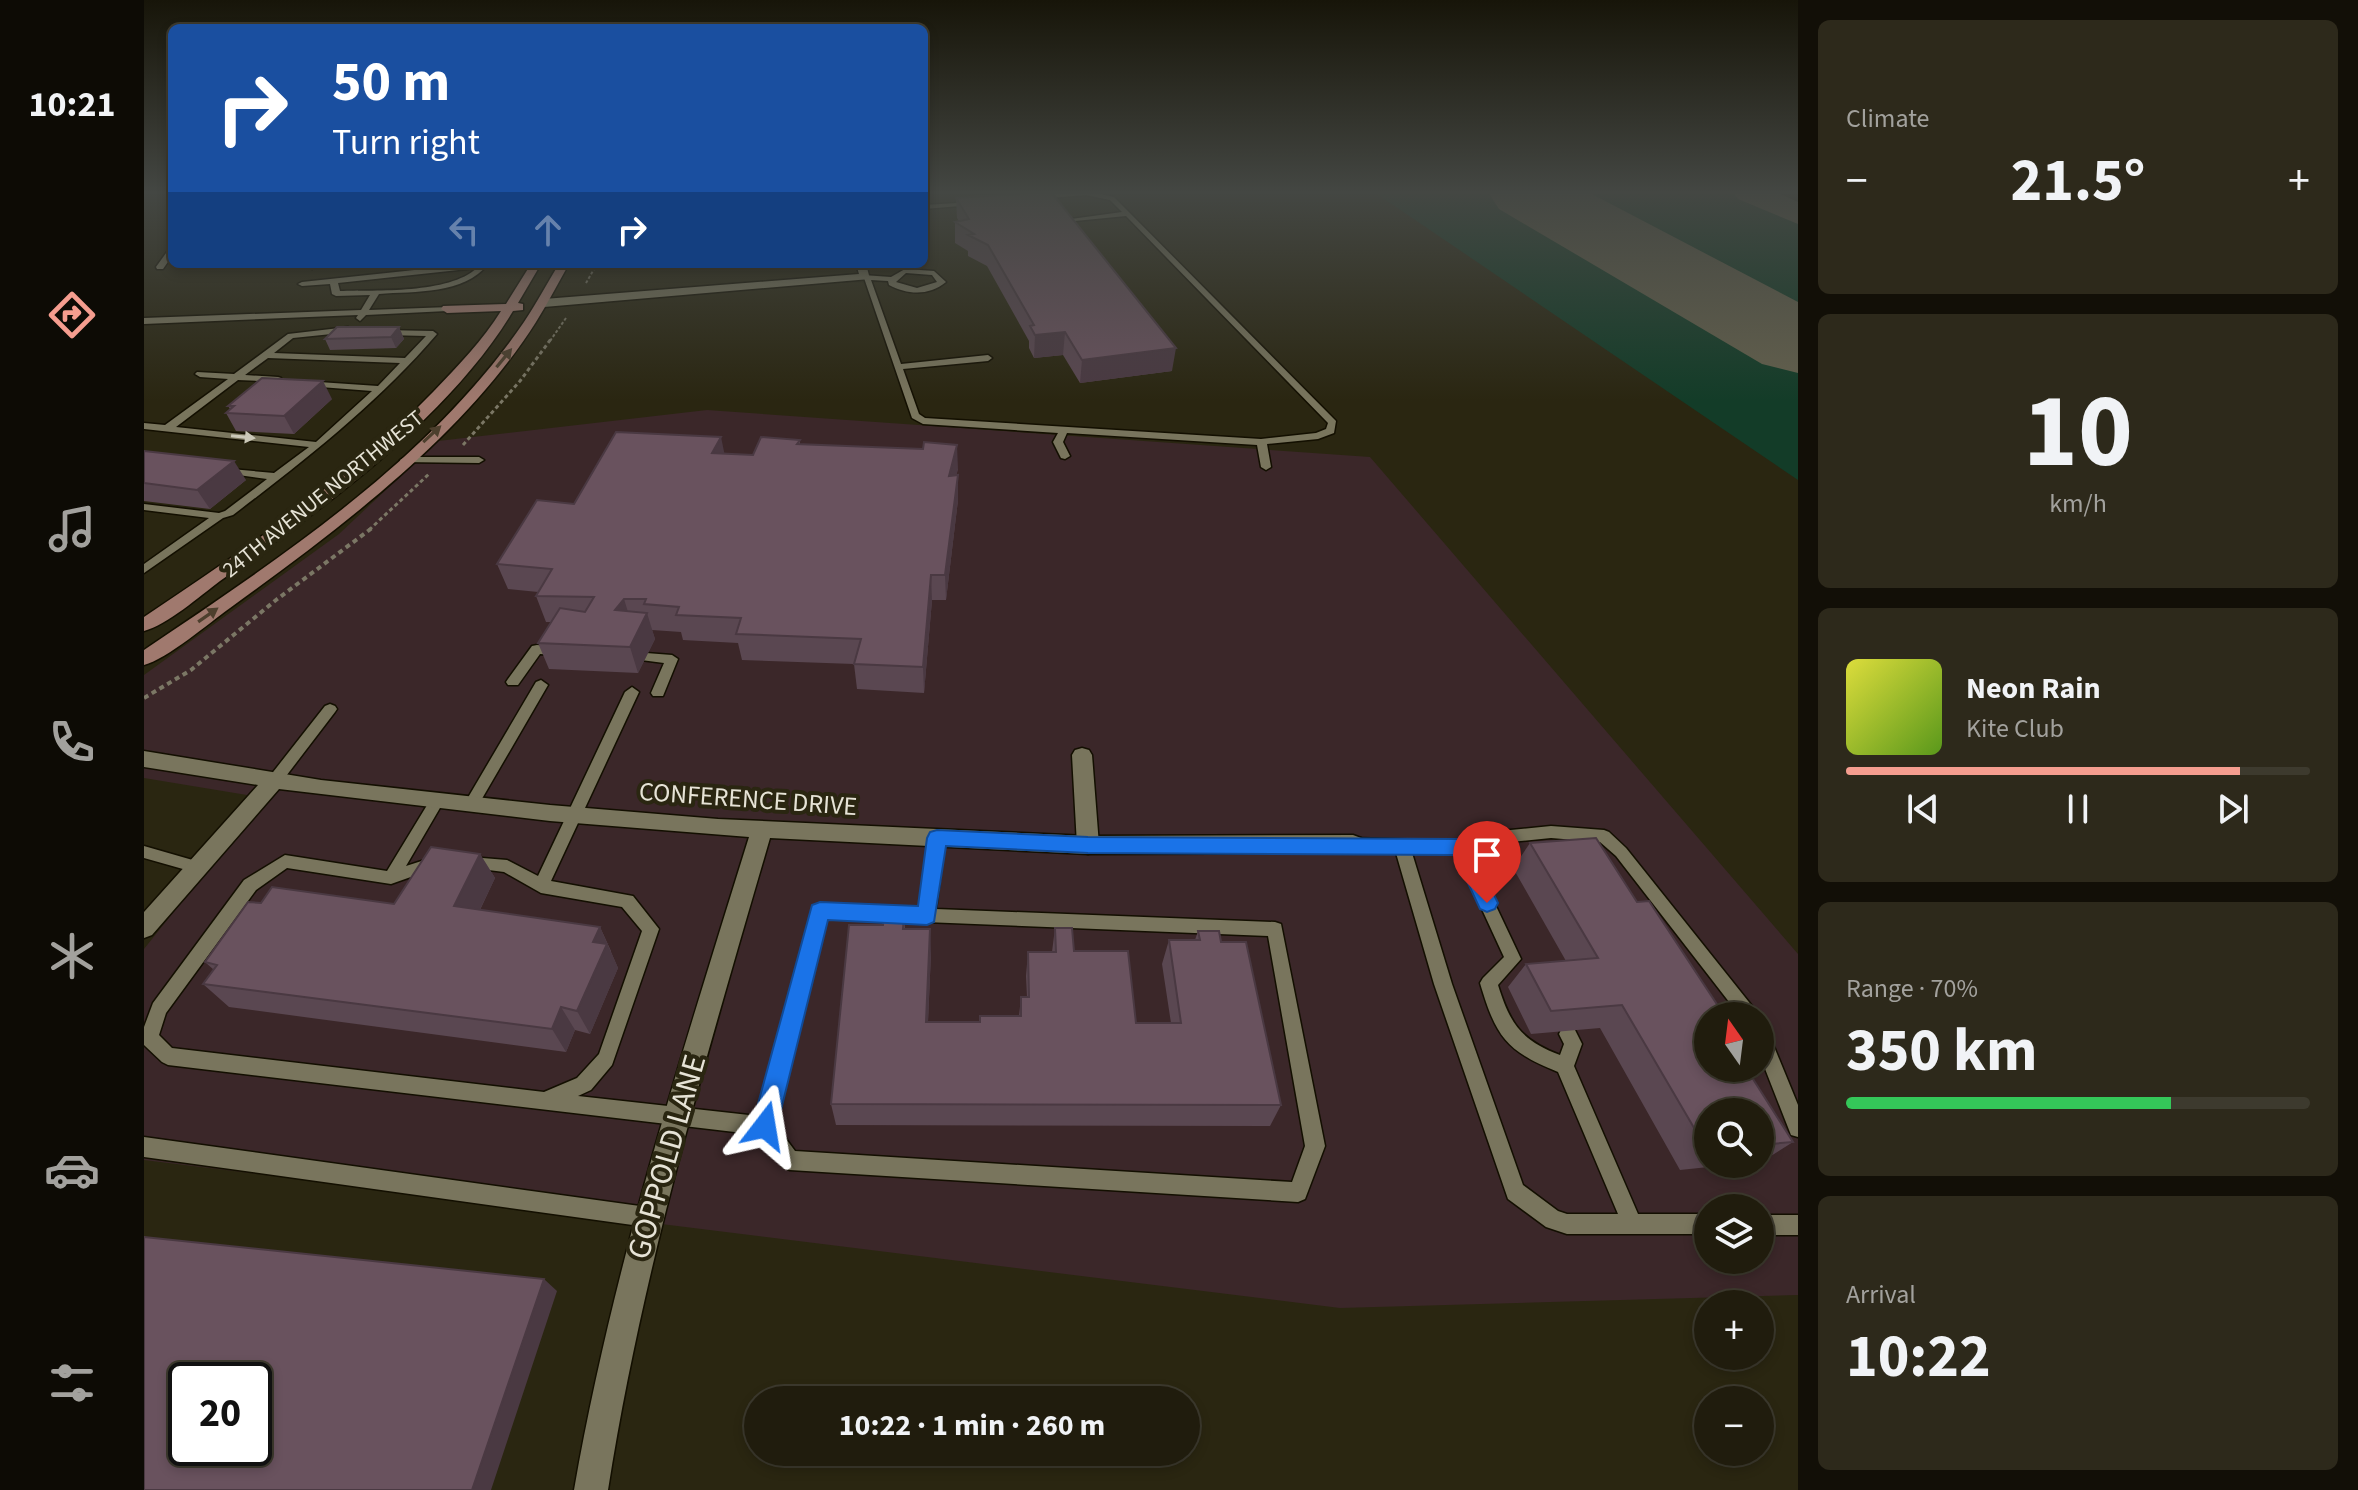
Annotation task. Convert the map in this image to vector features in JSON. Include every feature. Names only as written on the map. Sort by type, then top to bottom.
[{"type":"main road","name":"24TH AVENUE NORTHWEST","points":[[144,625],[276,532],[415,417],[492,333],[534,268]]},
{"type":"main road","points":[[544,303],[536,300],[535,295],[548,268]]},
{"type":"main road","name":"24TH AVENUE NORTHWEST","points":[[144,659],[298,549],[405,460],[507,355],[544,303],[562,268]]},
{"type":"main road","points":[[447,309],[525,286]]},
{"type":"main road","points":[[447,309],[512,306],[524,310],[469,380],[452,415]]},
{"type":"main road","points":[[447,309],[481,318],[492,333]]},
{"type":"street","points":[[544,303],[866,277],[863,268]]},
{"type":"street","points":[[1082,755],[1088,845]]},
{"type":"street","name":"CONFERENCE DRIVE","points":[[144,759],[275,780],[471,805],[762,830],[1088,845],[1353,844]]},
{"type":"street","points":[[144,928],[275,780]]},
{"type":"street","name":"GOPPOLD LANE","points":[[591,1490],[597,1447],[647,1217],[762,830]]},
{"type":"lane","points":[[160,267],[164,262]]},
{"type":"lane","points":[[892,279],[896,286],[910,290],[927,290],[942,282],[939,275],[920,270],[905,271],[892,279],[866,277],[915,416],[923,421],[1261,442],[1318,436],[1331,431],[1333,423],[1175,262]]},
{"type":"lane","points":[[302,284],[456,268]]},
{"type":"lane","points":[[334,281],[336,294],[376,292],[463,281],[482,268]]},
{"type":"lane","points":[[351,330],[376,292]]},
{"type":"lane","points":[[144,321],[447,309]]},
{"type":"lane","points":[[168,428],[296,334],[364,331]]},
{"type":"lane","points":[[144,569],[219,516],[229,513],[318,445],[380,389],[432,333],[378,331]]},
{"type":"lane","points":[[267,355],[408,361]]},
{"type":"lane","points":[[898,367],[988,358]]},
{"type":"lane","points":[[200,374],[380,389]]},
{"type":"lane","points":[[266,389],[277,380]]},
{"type":"lane","points":[[211,433],[222,424]]},
{"type":"lane","points":[[144,426],[318,445]]},
{"type":"lane","points":[[1064,430],[1058,442],[1065,456]]},
{"type":"lane","points":[[1261,442],[1266,467]]},
{"type":"lane","points":[[405,460],[479,460]]},
{"type":"lane","points":[[218,469],[277,477]]},
{"type":"lane","points":[[144,507],[219,516]]},
{"type":"lane","points":[[513,682],[537,649],[559,651]]},
{"type":"lane","points":[[646,657],[672,659],[658,693]]},
{"type":"lane","points":[[471,805],[541,685]]},
{"type":"lane","points":[[541,886],[632,692]]},
{"type":"lane","points":[[275,780],[330,709]]},
{"type":"lane","points":[[391,878],[437,801]]},
{"type":"lane","points":[[1353,844],[1461,847],[1500,837],[1551,832],[1604,836],[1621,852],[1740,1002]]},
{"type":"lane","points":[[927,916],[937,838]]},
{"type":"lane","points":[[1402,847],[1443,984],[1515,1192],[1553,1220],[1567,1224],[1694,1224]]},
{"type":"lane","points":[[1461,847],[1520,964],[1489,983],[1496,1010],[1514,1041],[1565,1066],[1632,1223]]},
{"type":"lane","points":[[144,852],[197,867]]},
{"type":"lane","points":[[544,1101],[584,1084],[606,1059],[651,929],[627,901],[541,886],[507,866],[440,861],[391,878],[285,861],[250,885],[159,1009],[149,1038],[168,1056],[676,1118],[765,1126],[790,1160],[1298,1192],[1315,1146],[1275,929],[820,911],[765,1126]]},
{"type":"lane","points":[[1565,1066],[1573,1044],[1568,1034]]},
{"type":"lane","points":[[1774,1068],[1798,1128]]},
{"type":"lane","points":[[144,1147],[647,1217]]},
{"type":"lane","points":[[1774,1225],[1798,1225]]},
{"type":"shaded area","points":[[707,410],[1370,457],[1798,954],[1798,1295],[1774,1296],[1774,1290],[1694,1290],[1694,1298],[1340,1308],[144,1160],[144,949],[265,798],[144,778],[144,675],[339,534],[438,441]]},
{"type":"green space","points":[[1476,262],[1619,262],[1798,364],[1798,480]]},
{"type":"green space","points":[[1681,262],[1798,262],[1798,325]]},
{"type":"building","points":[[998,262],[1107,262],[1176,348],[1082,360],[1065,332],[1035,335],[1030,326],[1034,325]]},
{"type":"building","points":[[337,327],[399,327],[391,337],[325,339]]},
{"type":"building","points":[[262,378],[323,381],[284,416],[226,413],[234,406],[228,406]]},
{"type":"building","points":[[616,432],[721,437],[712,453],[753,455],[761,437],[800,440],[797,444],[923,449],[924,442],[957,445],[949,476],[958,475],[945,575],[931,575],[923,667],[854,664],[861,639],[736,634],[741,618],[676,615],[679,607],[644,604],[646,599],[624,599],[615,610],[647,613],[630,647],[538,643],[560,608],[585,612],[594,597],[536,596],[552,569],[497,564],[537,500],[574,504]]},
{"type":"building","points":[[144,451],[234,461],[197,490],[144,483]]},
{"type":"building","points":[[1596,838],[1637,902],[1649,901],[1715,1002],[1694,1002],[1694,1082],[1755,1082],[1765,1098],[1694,1098],[1694,1128],[1622,1005],[1551,1011],[1526,964],[1598,958],[1530,843]]},
{"type":"building","points":[[431,847],[480,854],[454,906],[600,927],[593,942],[607,944],[577,1011],[561,1007],[552,1029],[203,984],[217,965],[205,962],[248,902],[261,903],[272,887],[394,904]]},
{"type":"building","points":[[884,915],[904,915],[903,929],[930,929],[926,1022],[980,1022],[980,1016],[1021,1016],[1021,997],[1029,997],[1028,952],[1056,952],[1055,928],[1072,928],[1074,951],[1128,951],[1136,1023],[1181,1023],[1169,940],[1200,940],[1198,931],[1219,931],[1221,942],[1246,942],[1281,1105],[831,1104],[849,925],[883,925]]},
{"type":"building","points":[[1774,1112],[1793,1142],[1774,1144]]},
{"type":"building","points":[[144,1237],[544,1279],[472,1490],[144,1490]]},
{"type":"runway","points":[[1653,262],[1798,342]]},
{"type":"route","points":[[765,1126],[820,911],[927,916],[937,838],[1088,845],[1353,844],[1461,847],[1487,903]]}]
